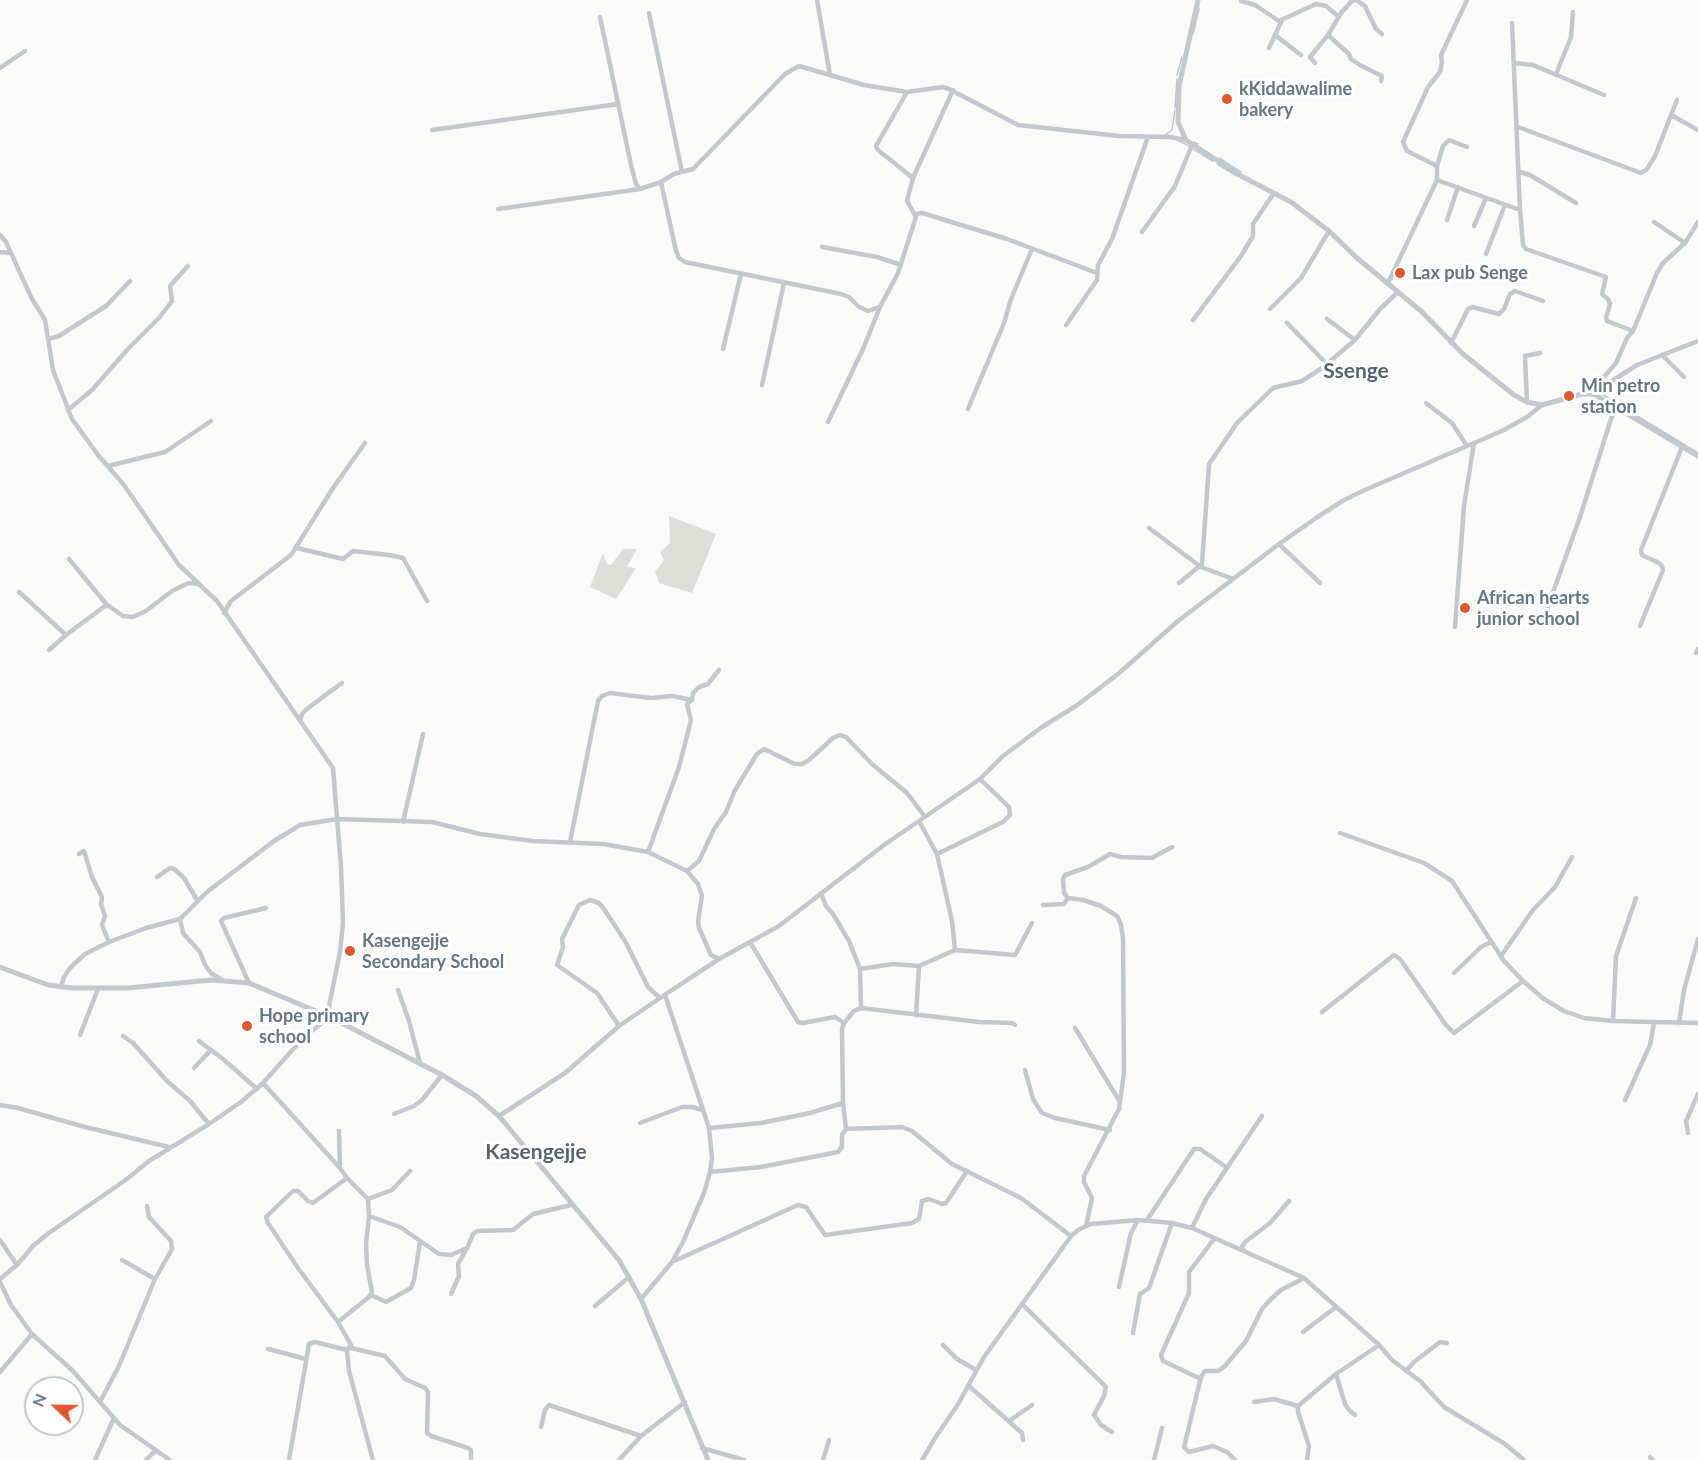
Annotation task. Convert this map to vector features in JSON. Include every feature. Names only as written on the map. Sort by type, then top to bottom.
[{"type":"street","points":[[817,0],[830,75]]},
{"type":"street","points":[[1185,140],[1178,125],[1179,86],[1198,0]]},
{"type":"street","points":[[1315,63],[1310,57],[1328,36],[1352,1],[1356,0],[1365,6],[1376,29],[1382,34]]},
{"type":"street","points":[[1437,166],[1407,152],[1403,142],[1428,87],[1440,72],[1441,55],[1467,0]]},
{"type":"street","points":[[1240,2],[1255,5],[1274,18],[1282,20]]},
{"type":"street","points":[[1269,48],[1282,20],[1291,14],[1316,4],[1326,6],[1339,17]]},
{"type":"street","points":[[1556,74],[1571,37],[1573,12]]},
{"type":"street","points":[[649,13],[682,172]]},
{"type":"street","points":[[600,17],[631,165],[636,184],[640,189]]},
{"type":"street","points":[[1512,23],[1523,242],[1526,249],[1606,277],[1602,294],[1610,304],[1607,321],[1633,331]]},
{"type":"street","points":[[1275,35],[1301,55]]},
{"type":"street","points":[[1328,36],[1351,59],[1382,76],[1381,81]]},
{"type":"street","points":[[0,68],[25,51]]},
{"type":"street","points":[[1514,63],[1533,65],[1604,95]]},
{"type":"street","points":[[498,209],[640,189],[693,169],[785,74],[799,66],[864,85],[907,92],[943,87],[953,90],[1018,125],[1148,137],[1170,136],[1185,140],[1241,176],[1274,193],[1329,231],[1420,311],[1451,343],[1508,391],[1527,402],[1542,405]]},
{"type":"street","points":[[916,214],[908,206],[907,201],[913,178],[953,90]]},
{"type":"street","points":[[907,92],[876,146],[889,160],[913,178]]},
{"type":"street","points":[[1518,127],[1641,173],[1647,169],[1655,156],[1677,100]]},
{"type":"street","points":[[432,129],[618,104]]},
{"type":"street","points":[[1671,115],[1698,130]]},
{"type":"street","points":[[1170,136],[1178,125]]},
{"type":"street","points":[[1066,325],[1097,280],[1098,265],[1112,239],[1148,137]]},
{"type":"street","points":[[1388,282],[1437,180],[1437,166],[1446,142],[1452,141],[1467,147]]},
{"type":"street","points":[[1142,232],[1175,186],[1192,145]]},
{"type":"street","points":[[1520,172],[1530,175],[1576,203]]},
{"type":"street","points":[[1437,180],[1520,210]]},
{"type":"street","points":[[662,182],[676,251],[685,262],[841,294],[849,297],[859,307],[868,310],[880,307]]},
{"type":"street","points":[[1447,220],[1458,187]]},
{"type":"street","points":[[1193,320],[1241,256],[1253,236],[1252,226],[1274,193]]},
{"type":"street","points":[[1474,226],[1486,198]]},
{"type":"street","points":[[1486,254],[1505,205]]},
{"type":"street","points":[[916,214],[922,213],[1097,273]]},
{"type":"street","points":[[828,422],[901,265],[916,214]]},
{"type":"street","points":[[1654,222],[1686,243]]},
{"type":"street","points":[[1595,392],[1596,384],[1616,363],[1627,338],[1633,331],[1657,273],[1668,258],[1686,243],[1698,222]]},
{"type":"street","points":[[1270,309],[1301,278],[1329,231]]},
{"type":"street","points":[[0,235],[6,242],[31,297],[45,320],[53,370],[68,410],[98,455],[124,485],[179,565],[217,602],[333,768],[344,923],[330,999],[328,1013],[330,1017]]},
{"type":"street","points":[[822,247],[877,257],[901,265]]},
{"type":"street","points":[[968,409],[1032,249]]},
{"type":"street","points":[[0,252],[11,253]]},
{"type":"street","points":[[68,410],[92,390],[159,318],[172,300],[170,286],[188,266]]},
{"type":"street","points":[[723,349],[741,274]]},
{"type":"street","points":[[48,339],[58,336],[106,306],[130,281]]},
{"type":"street","points":[[762,385],[784,283]]},
{"type":"street","points":[[1451,343],[1468,309],[1472,307],[1499,314],[1504,309],[1510,294],[1515,291],[1543,301]]},
{"type":"street","points":[[1202,567],[1210,461],[1237,423],[1270,389],[1302,381],[1327,364],[1354,340],[1398,292]]},
{"type":"street","points":[[1327,319],[1354,340]]},
{"type":"street","points":[[1287,323],[1327,364]]},
{"type":"street","points":[[499,1116],[565,1073],[619,1026],[660,998],[718,959],[779,926],[919,821],[980,779],[1003,756],[1042,727],[1076,706],[1118,674],[1178,621],[1279,544],[1344,500],[1474,443],[1527,417],[1542,405],[1581,393],[1595,392],[1637,365],[1698,341]]},
{"type":"street","points":[[1527,402],[1525,358],[1528,355],[1540,353]]},
{"type":"street","points":[[1662,355],[1684,377]]},
{"type":"street","points":[[1595,392],[1698,456]]},
{"type":"street","points":[[1426,403],[1452,423],[1467,446]]},
{"type":"street","points":[[1547,609],[1617,406]]},
{"type":"street","points":[[108,466],[165,452],[211,421]]},
{"type":"street","points":[[224,613],[231,601],[297,548],[333,488],[365,443]]},
{"type":"street","points":[[1455,627],[1464,506],[1474,443]]},
{"type":"street","points":[[1640,626],[1663,570],[1659,563],[1642,555],[1641,550],[1682,447]]},
{"type":"street","points":[[1149,528],[1202,567],[1233,579]]},
{"type":"street","points":[[1279,544],[1320,583]]},
{"type":"street","points":[[297,548],[343,559],[353,551],[404,558],[427,601]]},
{"type":"street","points":[[69,559],[107,605],[123,616],[133,617],[146,611],[189,583],[201,585]]},
{"type":"street","points":[[1179,583],[1202,567]]},
{"type":"street","points":[[19,592],[66,635]]},
{"type":"street","points":[[49,650],[107,605]]},
{"type":"street","points":[[648,852],[679,767],[691,720],[687,705],[692,700],[693,693],[699,687],[708,684],[719,670]]},
{"type":"street","points":[[300,722],[302,714],[308,708],[342,683]]},
{"type":"street","points":[[570,842],[598,701],[602,696],[610,693],[651,698],[672,696],[692,700]]},
{"type":"street","points":[[403,822],[423,734]]},
{"type":"street","points":[[687,872],[699,861],[714,829],[726,812],[735,790],[757,754],[764,749],[775,752],[795,764],[802,764],[832,738],[840,735],[846,737],[872,764],[907,793],[925,817]]},
{"type":"street","points":[[938,854],[1003,822],[1010,815],[1009,807],[980,779]]},
{"type":"street","points":[[62,987],[64,977],[74,963],[85,954],[146,928],[180,919],[197,900],[274,841],[300,825],[337,819],[432,822],[480,834],[533,841],[603,844],[648,852],[687,872],[698,884],[702,896],[699,928],[711,955],[718,959]]},
{"type":"street","points":[[919,821],[938,854],[952,921],[955,950]]},
{"type":"street","points":[[1340,833],[1424,863],[1452,880],[1501,956],[1523,981],[1544,999],[1564,1011],[1584,1018],[1613,1021],[1698,1023]]},
{"type":"street","points":[[1086,1226],[1092,1198],[1084,1182],[1084,1176],[1119,1109],[1124,1073],[1125,1004],[1121,925],[1117,916],[1107,909],[1083,900],[1068,898],[1064,893],[1063,879],[1065,875],[1088,867],[1110,854],[1121,857],[1152,858],[1172,847]]},
{"type":"street","points":[[79,854],[84,851],[92,877],[102,897],[100,904],[105,916],[102,925],[109,942]]},
{"type":"street","points":[[1501,956],[1533,910],[1555,887],[1572,857]]},
{"type":"street","points":[[157,877],[170,868],[176,870],[189,885],[197,900]]},
{"type":"street","points":[[821,893],[826,906],[849,941],[860,969],[861,1008]]},
{"type":"street","points":[[1043,904],[1064,904],[1068,898]]},
{"type":"street","points":[[1613,1021],[1616,956],[1636,898]]},
{"type":"street","points":[[619,1026],[597,993],[557,965],[563,947],[562,939],[579,905],[590,900],[599,903],[614,922],[648,987],[660,998]]},
{"type":"street","points":[[249,983],[221,921],[224,918],[266,908]]},
{"type":"street","points":[[180,919],[183,933],[200,952],[211,973],[222,980]]},
{"type":"street","points":[[860,969],[892,964],[919,966],[955,950],[1015,955],[1032,923]]},
{"type":"street","points":[[1679,1023],[1684,990],[1696,956],[1698,939]]},
{"type":"street","points":[[750,942],[798,1022],[835,1017],[844,1023]]},
{"type":"street","points":[[1454,973],[1481,947],[1491,942]]},
{"type":"street","points":[[1322,1011],[1394,955],[1400,958],[1446,1026],[1454,1034],[1523,981]]},
{"type":"street","points":[[916,1015],[919,966]]},
{"type":"street","points":[[0,967],[30,979],[62,987],[98,989],[222,980],[249,983],[330,1017],[442,1074],[476,1096],[499,1116],[607,1244],[629,1278],[641,1299],[708,1460]]},
{"type":"street","points":[[80,1035],[98,989]]},
{"type":"street","points":[[398,990],[420,1063]]},
{"type":"street","points":[[641,1299],[672,1262],[696,1215],[710,1172],[712,1148],[709,1128],[665,995]]},
{"type":"street","points":[[710,1172],[761,1167],[838,1152],[842,1147],[842,1135],[846,1128],[843,1103],[844,1023],[854,1011],[861,1008],[1015,1025]]},
{"type":"street","points":[[170,1460],[120,1425],[65,1362],[32,1334],[11,1305],[0,1280],[46,1235],[169,1147],[209,1124],[257,1089],[304,1037],[330,1017]]},
{"type":"street","points":[[1625,1100],[1650,1045],[1654,1023]]},
{"type":"street","points":[[1075,1028],[1098,1070],[1120,1102]]},
{"type":"street","points":[[123,1036],[133,1042],[209,1124]]},
{"type":"street","points":[[199,1041],[257,1089]]},
{"type":"street","points":[[194,1068],[210,1051]]},
{"type":"street","points":[[1025,1070],[1033,1099],[1042,1113],[1054,1118],[1110,1130]]},
{"type":"street","points":[[394,1114],[422,1100],[442,1074]]},
{"type":"street","points":[[263,1083],[340,1168],[346,1178],[368,1199],[366,1244],[371,1295]]},
{"type":"street","points":[[1688,1133],[1686,1121],[1698,1094]]},
{"type":"street","points":[[709,1128],[772,1121],[843,1103]]},
{"type":"street","points":[[0,1106],[18,1108],[169,1147]]},
{"type":"street","points":[[640,1123],[682,1107],[702,1110]]},
{"type":"street","points":[[1192,1228],[1206,1199],[1226,1167],[1262,1116]]},
{"type":"street","points":[[846,1128],[907,1128],[941,1156],[1011,1192],[1071,1236]]},
{"type":"street","points":[[339,1131],[340,1168]]},
{"type":"street","points":[[1147,1221],[1194,1149],[1200,1149],[1226,1167]]},
{"type":"street","points":[[368,1199],[392,1190],[410,1171]]},
{"type":"street","points":[[672,1262],[798,1204],[806,1207],[825,1235],[912,1223],[921,1216],[922,1201],[946,1203],[967,1171]]},
{"type":"street","points":[[346,1178],[313,1203],[298,1191],[293,1191],[266,1217],[298,1268],[351,1343],[349,1371],[373,1460]]},
{"type":"street","points":[[1244,1251],[1242,1247],[1245,1242],[1270,1223],[1288,1201]]},
{"type":"street","points":[[451,1294],[459,1276],[458,1264],[477,1231],[513,1230],[530,1215],[571,1204]]},
{"type":"street","points":[[100,1402],[119,1366],[155,1279],[173,1246],[171,1240],[148,1217],[147,1206]]},
{"type":"street","points":[[369,1216],[400,1227],[432,1250],[444,1255],[451,1255],[467,1248]]},
{"type":"street","points":[[1119,1287],[1131,1233],[1138,1220]]},
{"type":"street","points":[[922,1460],[969,1386],[976,1370],[1071,1236],[1086,1226],[1138,1220],[1172,1223],[1192,1228],[1304,1278],[1379,1345],[1392,1360],[1420,1381],[1451,1412],[1505,1444],[1524,1460]]},
{"type":"street","points":[[1133,1333],[1139,1297],[1149,1288],[1172,1223]]},
{"type":"street","points":[[1201,1379],[1163,1361],[1161,1354],[1190,1293],[1189,1272],[1214,1239]]},
{"type":"street","points":[[0,1240],[17,1265]]},
{"type":"street","points":[[371,1295],[386,1302],[411,1288],[420,1242]]},
{"type":"street","points":[[122,1260],[155,1279]]},
{"type":"street","points":[[595,1306],[629,1278]]},
{"type":"street","points":[[1235,1460],[1213,1446],[1189,1452],[1185,1449],[1187,1431],[1201,1379],[1205,1371],[1218,1371],[1225,1366],[1246,1341],[1262,1310],[1270,1300],[1281,1290],[1304,1278]]},
{"type":"street","points":[[338,1322],[371,1295]]},
{"type":"street","points":[[1023,1305],[1106,1386],[1104,1396],[1095,1409],[1094,1415],[1101,1425],[1112,1432]]},
{"type":"street","points":[[1303,1332],[1336,1307]]},
{"type":"street","points":[[0,1372],[32,1334]]},
{"type":"street","points":[[289,1460],[308,1348],[312,1342],[385,1356],[405,1379],[425,1388],[428,1392],[427,1433],[468,1448],[471,1450],[471,1460]]},
{"type":"street","points":[[1406,1371],[1440,1342],[1448,1343]]},
{"type":"street","points":[[943,1345],[957,1359],[976,1370]]},
{"type":"street","points":[[1298,1407],[1336,1374],[1379,1345]]},
{"type":"street","points":[[268,1349],[306,1359]]},
{"type":"street","points":[[1336,1374],[1345,1404],[1348,1410],[1355,1415]]},
{"type":"street","points":[[969,1386],[1009,1421],[1023,1435],[1023,1440]]},
{"type":"street","points":[[1254,1402],[1274,1399],[1298,1407]]},
{"type":"street","points":[[618,1460],[642,1436],[685,1402]]},
{"type":"street","points":[[1009,1421],[1032,1405]]},
{"type":"street","points":[[541,1427],[545,1410],[549,1406],[642,1436]]},
{"type":"street","points":[[1298,1407],[1309,1446],[1307,1460]]},
{"type":"street","points":[[95,1460],[114,1418]]},
{"type":"street","points":[[1154,1460],[1162,1428]]},
{"type":"street","points":[[823,1460],[829,1440]]},
{"type":"street","points":[[702,1448],[744,1460]]},
{"type":"street","points":[[146,1460],[156,1450]]},
{"type":"shaded area","points":[[669,516],[716,534],[692,593],[659,583],[655,572],[664,560],[660,552],[670,543]]},
{"type":"shaded area","points":[[623,549],[637,549],[627,567],[636,568],[616,599],[590,587],[603,553],[607,564],[611,565]]},
{"type":"waterway","points":[[1193,34],[1199,9]]},
{"type":"waterway","points":[[1177,75],[1182,57]]},
{"type":"waterway","points":[[1175,108],[1177,79]]},
{"type":"waterway","points":[[1165,135],[1172,130],[1175,110]]},
{"type":"waterway","points":[[1177,140],[1189,146]]},
{"type":"waterway","points":[[1194,142],[1198,144]]},
{"type":"waterway","points":[[1193,149],[1213,161]]},
{"type":"waterway","points":[[1219,158],[1241,172]]},
{"type":"waterway","points":[[1217,164],[1237,176]]},
{"type":"waterway","points":[[1601,391],[1602,394],[1624,407]]},
{"type":"waterway","points":[[1629,411],[1698,453]]},
{"type":"place","name":"kKiddawalime bakery","points":[[1227,99]]},
{"type":"place","name":"Lax pub Senge","points":[[1400,273]]},
{"type":"place","name":"Min petro station","points":[[1569,396]]},
{"type":"place","name":"African hearts junior school","points":[[1465,608]]},
{"type":"place","name":"Kasengejje Secondary School","points":[[350,951]]},
{"type":"place","name":"Hope primary school","points":[[247,1026]]},
{"type":"district","name":"Ssenge","points":[[1356,371]]},
{"type":"district","name":"Kasengejje","points":[[536,1152]]}]
